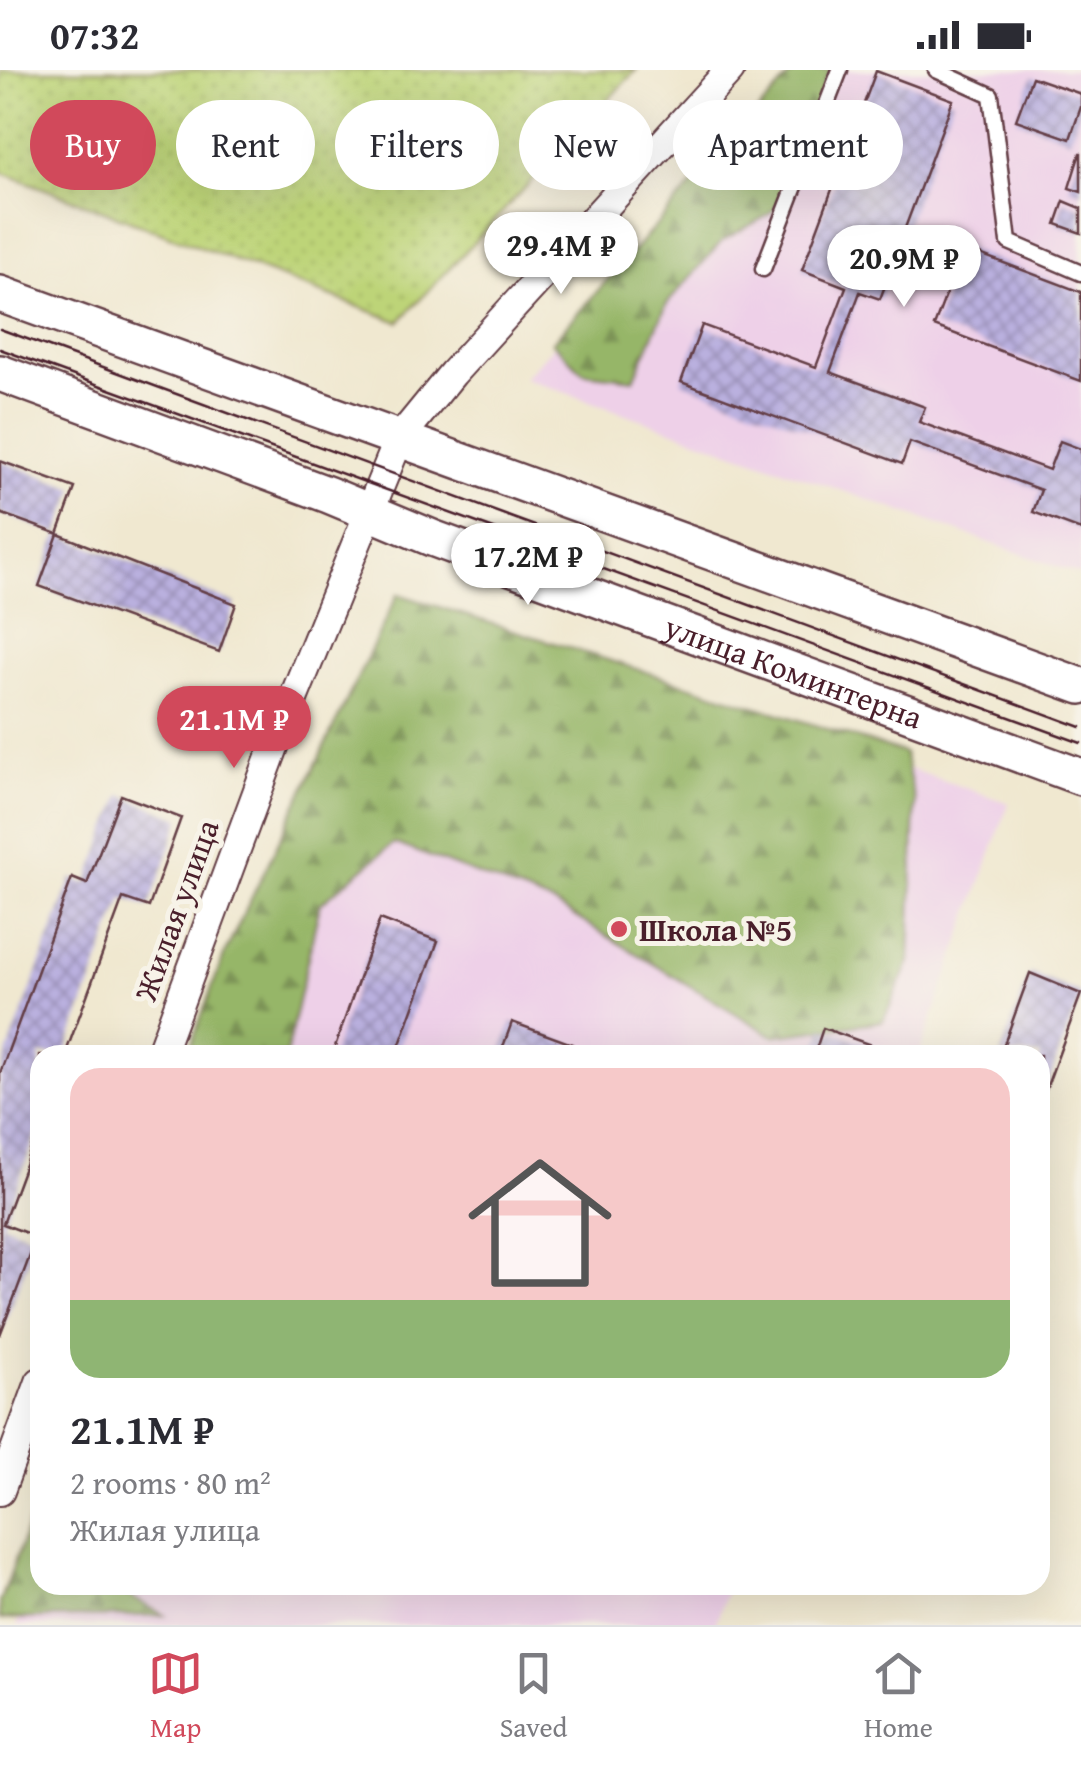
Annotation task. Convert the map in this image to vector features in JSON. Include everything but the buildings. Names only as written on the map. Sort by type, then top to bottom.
[{"type":"street","name":"Жилая улица","points":[[164,1045],[278,736],[399,439],[452,373],[730,70]]},
{"type":"street","points":[[0,294],[1081,686]]},
{"type":"street","name":"улица Коминтерна","points":[[0,373],[488,559],[1081,777]]},
{"type":"street","points":[[0,1491],[30,1409]]},
{"type":"lane","points":[[762,270],[840,70]]},
{"type":"lane","points":[[936,70],[990,94],[1009,242],[1081,273]]},
{"type":"shaded area","points":[[806,70],[1081,70],[1081,575],[524,378],[696,190],[903,190],[903,100],[779,100]]},
{"type":"shaded area","name":"Школа №5","points":[[398,594],[1009,803],[923,1045],[232,1045]]},
{"type":"shaded area","points":[[30,1589],[30,1595],[726,1595],[715,1625],[17,1625]]},
{"type":"green space","points":[[0,70],[636,70],[608,100],[519,100],[519,190],[523,190],[399,322],[48,190],[156,190],[156,100],[30,100],[30,183],[0,172]]},
{"type":"green space","points":[[795,70],[835,70],[826,78],[820,100],[768,100]]},
{"type":"green space","points":[[688,190],[794,190],[768,215],[722,241],[667,304],[634,379],[584,373],[552,342]]},
{"type":"green space","name":"Школа №5","points":[[398,594],[904,753],[915,801],[910,962],[883,1021],[773,1036],[552,903],[394,843],[320,904],[288,1045],[191,1045],[225,953]]},
{"type":"green space","points":[[30,1519],[30,1595],[127,1595],[164,1615],[0,1619],[0,1603]]},
{"type":"tram line","points":[[0,329],[1081,727]]},
{"type":"tram line","points":[[0,349],[1081,743]]},
{"type":"place","name":"Школа №5","points":[[619,929]]}]
